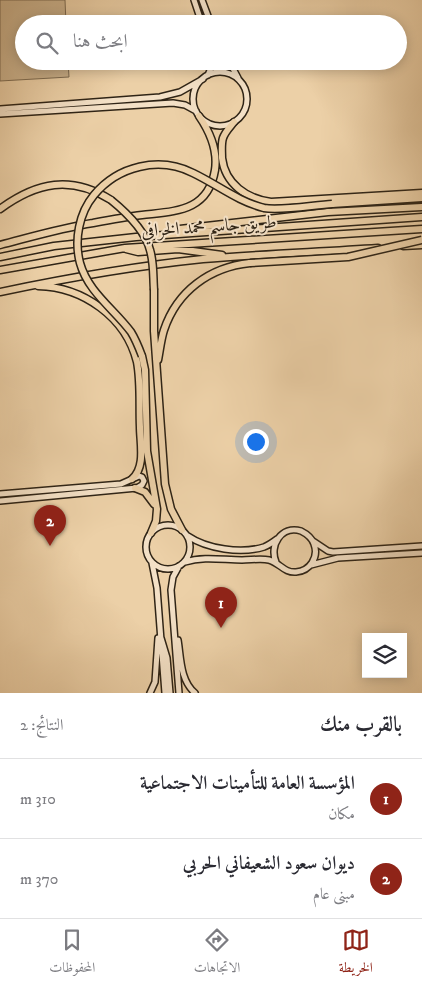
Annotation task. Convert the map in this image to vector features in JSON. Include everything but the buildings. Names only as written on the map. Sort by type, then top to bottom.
[{"type":"highway","points":[[0,246],[92,223],[177,212],[195,203],[208,188],[215,168],[212,140],[197,114]]},
{"type":"highway","points":[[234,122],[223,138],[223,162],[228,176],[236,187],[255,199],[271,202],[422,193]]},
{"type":"highway","points":[[147,451],[142,356],[131,332],[88,281],[78,253],[78,228],[82,215],[93,197],[108,181],[137,167],[168,165],[193,172],[247,203],[268,208],[422,198]]},
{"type":"highway","points":[[0,209],[16,197],[31,190],[65,184],[82,187],[100,193],[112,200],[124,210],[146,239],[151,251],[154,290],[154,331],[166,493],[171,509],[185,533]]},
{"type":"highway","points":[[136,237],[184,228],[328,212],[422,207]]},
{"type":"highway","name":"طريق جاسم محمد الخرافي","points":[[0,257],[54,246],[136,237],[422,217]]},
{"type":"highway","name":"طريق جاسم محمد الخرافي","points":[[0,270],[125,248],[422,229]]},
{"type":"highway","points":[[157,368],[161,342],[168,320],[180,300],[187,291],[206,276],[216,271],[238,264],[348,257],[422,240]]},
{"type":"highway","points":[[0,292],[67,278],[126,269],[244,256],[422,245]]},
{"type":"highway","points":[[125,248],[138,252],[178,249],[244,256]]},
{"type":"highway","points":[[22,287],[50,287],[78,294],[98,306],[115,321],[128,340],[139,377],[140,465],[138,474],[132,479]]},
{"type":"highway","points":[[140,416],[157,509],[156,521],[151,533]]},
{"type":"highway","points":[[135,488],[145,492],[157,509]]},
{"type":"street","points":[[194,0],[199,15]]},
{"type":"street","points":[[202,0],[208,15]]},
{"type":"street","points":[[197,114],[193,100],[194,94],[196,88],[210,70]]},
{"type":"street","points":[[0,114],[173,103],[185,105],[204,121],[215,126],[222,126],[234,122],[242,115],[247,104],[246,93],[234,70]]},
{"type":"street","points":[[0,108],[160,97],[180,92],[215,73],[230,74],[241,83]]},
{"type":"street","points":[[0,494],[118,484],[139,476],[144,480],[142,485],[135,488],[0,500]]},
{"type":"street","points":[[164,693],[156,580],[152,562],[146,551],[146,544],[151,533],[162,525],[176,526],[197,541],[209,545],[241,549],[264,546],[290,531],[296,530],[308,535],[313,541],[328,551],[333,552],[422,546]]},
{"type":"street","points":[[185,533],[190,549],[185,562]]},
{"type":"street","points":[[279,537],[274,546],[274,557],[283,569],[293,572],[338,558],[422,552]]},
{"type":"street","points":[[310,566],[316,551],[313,541]]},
{"type":"street","points":[[179,693],[171,584],[176,571],[185,562],[207,558],[234,560],[264,559],[276,562]]},
{"type":"street","points":[[152,562],[158,567],[165,569],[180,566]]},
{"type":"street","points":[[173,613],[184,678],[190,689],[195,693]]},
{"type":"street","points":[[150,693],[155,682],[156,647],[160,634]]},
{"type":"street","points":[[160,634],[166,650],[170,693]]},
{"type":"shaded area","points":[[0,0],[65,0],[66,15],[15,15],[15,70],[69,70],[69,77],[0,81]]},
{"type":"place","name":"ديوان سعود الشعيفاني الحربي","points":[[50,546]]},
{"type":"place","name":"المؤسسة العامة للتأمينات الاجتماعية","points":[[221,628]]}]
